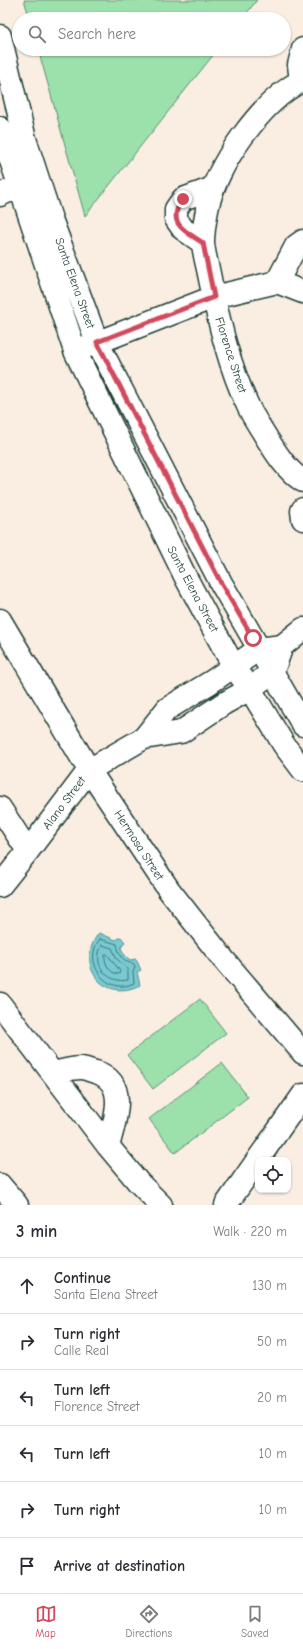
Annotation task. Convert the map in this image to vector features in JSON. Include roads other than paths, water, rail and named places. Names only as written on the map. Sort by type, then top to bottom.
[{"type":"street","name":"Santa Elena Street","points":[[0,36],[25,139],[51,218],[97,342],[221,583],[303,725]]},
{"type":"street","points":[[302,80],[299,65],[303,49]]},
{"type":"street","name":"Florence Street","points":[[302,80],[278,95],[251,126],[228,156],[212,188],[206,210],[203,243],[227,351],[248,407],[275,451],[294,475],[303,481]]},
{"type":"street","name":"Santa Elena Street","points":[[0,128],[9,190],[75,351],[186,578],[234,667],[250,689],[284,745],[303,770]]},
{"type":"street","points":[[203,243],[183,229],[176,219],[176,208],[183,199],[212,188]]},
{"type":"street","points":[[277,282],[296,246],[303,241]]},
{"type":"street","points":[[75,351],[214,297],[277,282],[303,292]]},
{"type":"street","points":[[303,509],[303,519]]},
{"type":"street","name":"Hermosa Street","points":[[0,620],[90,770],[169,890],[239,979],[303,1053]]},
{"type":"street","points":[[144,738],[167,709],[260,650],[282,646],[303,629]]},
{"type":"street","points":[[144,738],[181,732],[223,704],[250,689],[273,671],[282,646]]},
{"type":"street","name":"Alano Street","points":[[0,886],[90,770],[144,738]]},
{"type":"street","points":[[0,808],[28,851]]},
{"type":"street","points":[[0,1004],[108,1146],[139,1183],[161,1205]]},
{"type":"street","points":[[53,1073],[82,1068],[102,1075],[112,1082],[117,1096],[115,1119],[108,1146]]},
{"type":"street","points":[[226,1205],[303,1095]]},
{"type":"street","points":[[0,1185],[17,1205]]},
{"type":"water","points":[[99,933],[116,940],[121,937],[125,942],[121,948],[124,954],[130,960],[136,959],[141,970],[137,972],[140,985],[127,989],[114,989],[104,985],[96,978],[91,968],[90,957],[92,945]]}]
